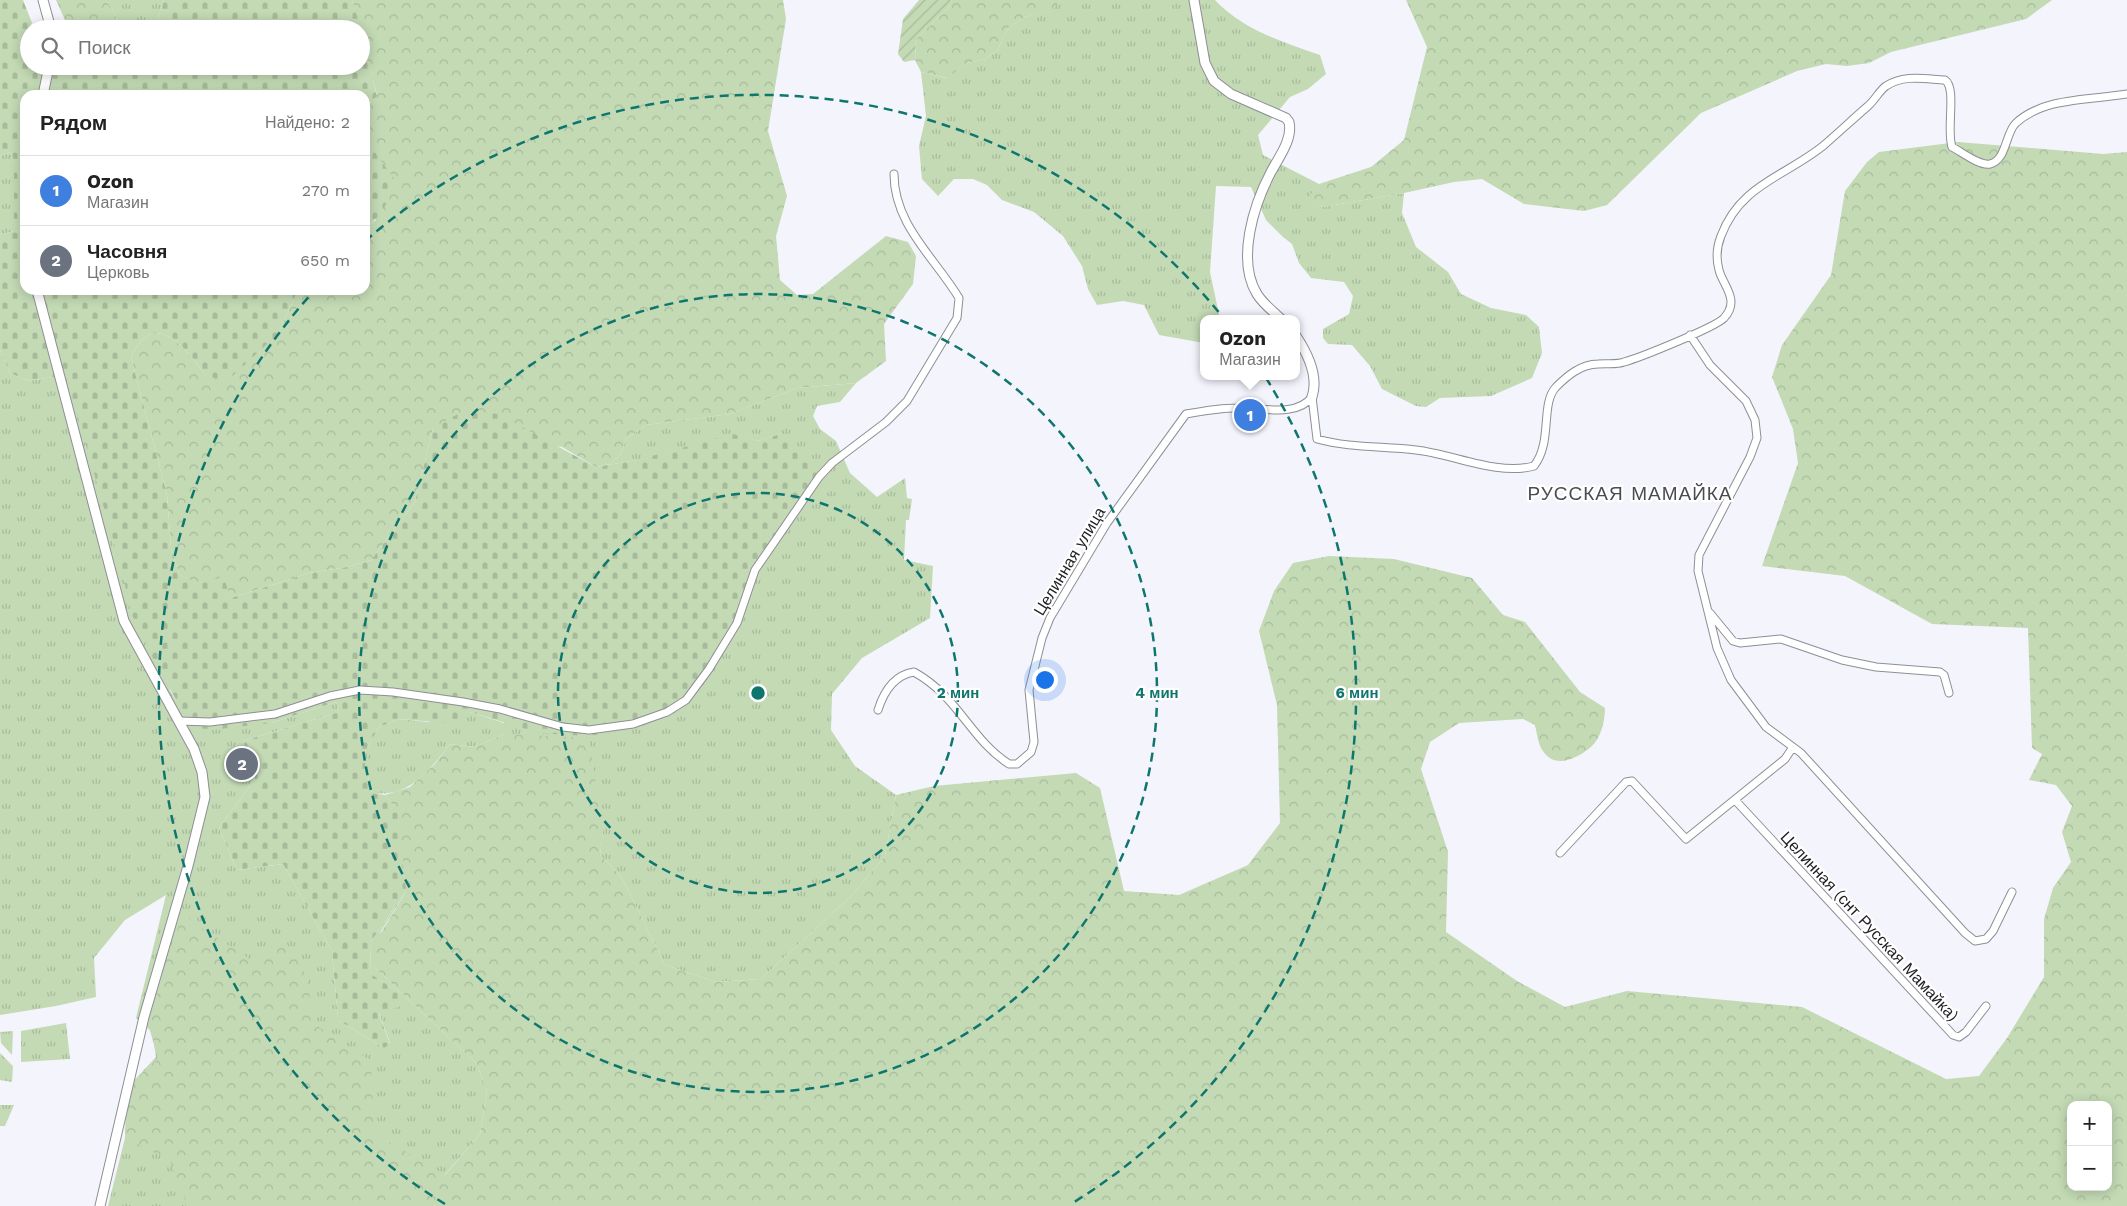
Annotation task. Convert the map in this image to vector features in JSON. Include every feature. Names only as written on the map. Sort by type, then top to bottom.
[{"type":"street","points":[[43,0],[49,20]]},
{"type":"street","points":[[1194,0],[1205,63],[1214,81],[1231,94],[1286,118],[1290,122],[1287,141],[1264,184],[1252,217],[1248,245],[1249,274],[1256,293],[1277,315]]},
{"type":"street","points":[[45,90],[47,75]]},
{"type":"street","points":[[1300,341],[1305,348],[1314,373],[1312,397],[1317,438],[1336,444],[1418,450],[1468,462],[1527,468],[1536,464],[1546,443],[1548,404],[1554,389],[1569,376],[1584,366],[1622,363],[1712,327],[1725,318],[1730,303],[1729,290],[1719,271],[1717,249],[1730,214],[1749,194],[1769,179],[1799,164],[1823,145],[1870,104],[1886,86],[1907,78],[1945,80],[1949,83],[1952,90],[1949,117],[1952,147],[1984,164],[1996,162],[2014,124],[2028,113],[2049,105],[2127,94]]},
{"type":"street","points":[[179,721],[210,722],[275,714],[330,696],[360,690],[393,692],[463,702],[500,709],[562,727],[589,730],[633,724],[667,712],[686,700],[700,684],[737,623],[755,570],[819,477],[832,463],[886,422],[907,401],[957,318],[959,298],[910,230],[899,208],[894,174]]},
{"type":"street","points":[[38,295],[124,621],[194,749],[202,772],[205,797],[188,866],[144,1016],[100,1206]]},
{"type":"street","points":[[1690,335],[1710,364],[1746,401],[1755,420],[1757,438],[1750,457],[1699,555],[1698,571],[1717,648],[1731,680],[1766,727],[1802,753],[1965,933],[1975,941],[1986,939],[1993,932],[2012,892]]},
{"type":"street","name":"Целинная улица","points":[[878,710],[882,697],[893,681],[906,673],[914,672],[945,694],[984,743],[1009,764],[1017,764],[1030,752],[1034,742],[1029,690],[1035,661],[1050,618],[1106,523],[1186,414],[1240,407],[1290,409],[1307,403],[1312,397]]},
{"type":"street","points":[[1708,611],[1732,641],[1740,643],[1781,639],[1842,660],[1876,667],[1940,672],[1944,675],[1948,693]]},
{"type":"street","points":[[1560,853],[1626,782],[1632,781],[1686,839],[1785,760],[1793,747]]},
{"type":"street","name":"Целинная (снт Русская Мамайка)","points":[[1735,800],[1953,1035],[1960,1036],[1966,1032],[1986,1006]]},
{"type":"green space","points":[[0,0],[23,0],[31,20],[20,20],[20,75],[370,75],[370,68],[377,96],[370,102],[370,90],[20,90],[20,295],[296,295],[278,334],[227,381],[206,376],[180,345],[170,337],[160,333],[150,335],[140,342],[131,357],[167,495],[171,548],[179,574],[196,582],[210,581],[223,576],[231,598],[309,573],[347,567],[371,560],[415,502],[433,428],[465,410],[498,414],[596,467],[637,460],[733,434],[758,441],[780,434],[826,470],[812,494],[760,564],[742,622],[703,685],[675,713],[629,731],[586,736],[539,733],[470,712],[459,724],[399,719],[379,727],[363,755],[372,793],[385,795],[402,817],[402,858],[406,887],[405,892],[370,943],[371,974],[400,993],[401,1006],[379,1014],[390,1044],[384,1048],[338,1020],[332,951],[283,864],[237,870],[219,828],[255,779],[243,741],[339,712],[336,702],[271,723],[196,732],[172,693],[131,613],[122,571],[66,375],[28,381],[10,373],[0,350],[0,235],[14,231],[14,162],[11,152],[0,156]]},
{"type":"green space","points":[[56,0],[106,0],[117,20],[65,20]]},
{"type":"green space","points":[[106,0],[164,0],[157,20],[117,20]]},
{"type":"green space","points":[[164,0],[352,0],[358,20],[157,20]]},
{"type":"green space","points":[[352,0],[783,0],[786,19],[768,131],[787,196],[776,236],[780,280],[797,295],[813,294],[886,236],[908,242],[916,256],[913,284],[884,324],[886,361],[856,383],[797,388],[730,414],[646,425],[626,439],[621,454],[610,464],[596,467],[562,447],[433,428],[415,502],[371,560],[347,567],[309,573],[231,598],[209,582],[194,583],[179,574],[171,548],[167,495],[131,357],[140,342],[150,335],[160,333],[170,337],[190,354],[206,376],[278,334],[296,295],[370,295],[370,224],[376,220],[370,164],[370,101],[377,95],[370,68],[370,20],[357,20]]},
{"type":"green space","points":[[919,0],[951,0],[949,7],[916,39],[915,60],[904,62],[898,54],[903,19]]},
{"type":"green space","points":[[951,0],[1060,0],[1051,11],[1025,17],[1009,27],[998,49],[986,59],[967,63],[947,78],[921,72],[915,60],[916,39],[949,7]]},
{"type":"green space","points":[[1060,0],[1215,0],[1238,19],[1264,34],[1320,55],[1326,74],[1308,89],[1290,97],[1258,135],[1263,155],[1319,184],[1311,195],[1323,207],[1404,193],[1402,213],[1416,247],[1448,272],[1461,294],[1491,308],[1526,315],[1539,327],[1542,353],[1532,378],[1491,396],[1440,398],[1426,407],[1416,406],[1382,389],[1370,366],[1352,345],[1328,344],[1323,338],[1323,329],[1349,314],[1353,296],[1344,282],[1311,278],[1299,263],[1292,244],[1266,220],[1251,187],[1216,186],[1210,272],[1219,315],[1200,315],[1200,342],[1159,335],[1144,305],[1123,301],[1097,305],[1088,289],[1082,266],[1063,236],[1034,212],[1002,200],[987,185],[973,179],[954,179],[938,196],[922,179],[919,146],[926,116],[921,72],[946,78],[967,63],[986,59],[998,49],[1009,27],[1025,17],[1050,11]]},
{"type":"green space","points":[[1406,0],[2052,0],[2026,19],[1891,52],[1869,63],[1847,66],[1826,64],[1797,71],[1701,113],[1607,205],[1584,211],[1524,204],[1482,179],[1454,182],[1323,207],[1310,195],[1319,184],[1371,167],[1404,140],[1427,47]]},
{"type":"green space","points":[[1958,142],[2103,154],[2127,152],[2127,1206],[186,1206],[170,1161],[126,1138],[127,1088],[158,1058],[145,1014],[184,912],[197,925],[256,963],[283,937],[307,977],[314,1024],[371,1061],[374,1133],[445,1175],[480,1134],[487,1092],[477,1064],[374,967],[374,944],[406,892],[402,858],[402,818],[385,795],[410,787],[434,765],[450,744],[475,747],[504,734],[589,738],[603,832],[600,855],[621,876],[665,965],[716,982],[761,979],[851,896],[885,856],[896,795],[934,786],[1076,773],[1100,788],[1124,891],[1179,895],[1248,865],[1280,823],[1277,705],[1259,631],[1274,591],[1293,563],[1329,556],[1394,559],[1472,578],[1503,615],[1525,622],[1580,692],[1605,708],[1602,729],[1597,739],[1591,747],[1580,755],[1567,760],[1560,761],[1548,757],[1540,746],[1535,725],[1523,719],[1459,723],[1430,742],[1421,769],[1448,852],[1446,932],[1517,981],[1565,1007],[1627,991],[1802,1007],[1946,1079],[1979,1076],[2007,1038],[2044,977],[2044,919],[2053,888],[2071,862],[2062,832],[2072,806],[2056,785],[2029,780],[2042,754],[2032,748],[2028,628],[1932,624],[1845,576],[1762,566],[1798,463],[1793,429],[1772,377],[1782,345],[1831,275],[1845,191],[1867,162],[1879,152]]},
{"type":"green space","points":[[370,146],[395,180],[391,194],[381,213],[371,224]]},
{"type":"green space","points":[[11,152],[14,162],[14,231],[0,235],[0,156]]},
{"type":"green space","points":[[0,350],[10,373],[28,381],[78,373],[171,693],[176,700],[271,723],[336,702],[339,712],[243,741],[255,779],[219,828],[237,870],[283,864],[332,951],[338,1020],[384,1048],[390,1043],[379,1013],[400,993],[371,974],[370,943],[405,892],[403,868],[406,892],[381,931],[374,967],[477,1064],[487,1092],[480,1134],[436,1185],[399,1206],[108,1206],[125,1138],[126,1089],[156,1057],[152,1032],[136,1018],[166,895],[125,920],[94,958],[96,997],[0,1015]]},
{"type":"green space","points":[[856,383],[840,402],[817,406],[813,416],[820,429],[836,441],[850,473],[877,497],[905,478],[907,498],[912,499],[909,520],[906,520],[904,560],[933,566],[930,618],[862,658],[832,694],[831,730],[855,766],[896,795],[885,856],[851,896],[761,979],[716,982],[665,965],[621,876],[600,855],[603,831],[504,734],[475,747],[450,744],[426,773],[407,787],[397,791],[372,793],[363,755],[379,727],[399,719],[428,722],[470,712],[504,723],[780,434],[758,441],[733,435],[638,460],[596,467],[610,464],[621,454],[626,439],[646,425],[730,414],[797,388]]},
{"type":"green space","points":[[66,1023],[70,1059],[21,1062],[21,1031]]},
{"type":"green space","points":[[13,1031],[12,1055],[1,1043],[0,1032]]},
{"type":"green space","points":[[0,1053],[13,1066],[12,1082],[0,1080]]},
{"type":"green space","points":[[0,1105],[14,1105],[5,1126],[0,1126]]},
{"type":"place","name":"Ozon","points":[[1250,415]]},
{"type":"place","name":"Часовня","points":[[242,764]]},
{"type":"district","name":"РУССКАЯ МАМАЙКА","points":[[1630,493]]}]
